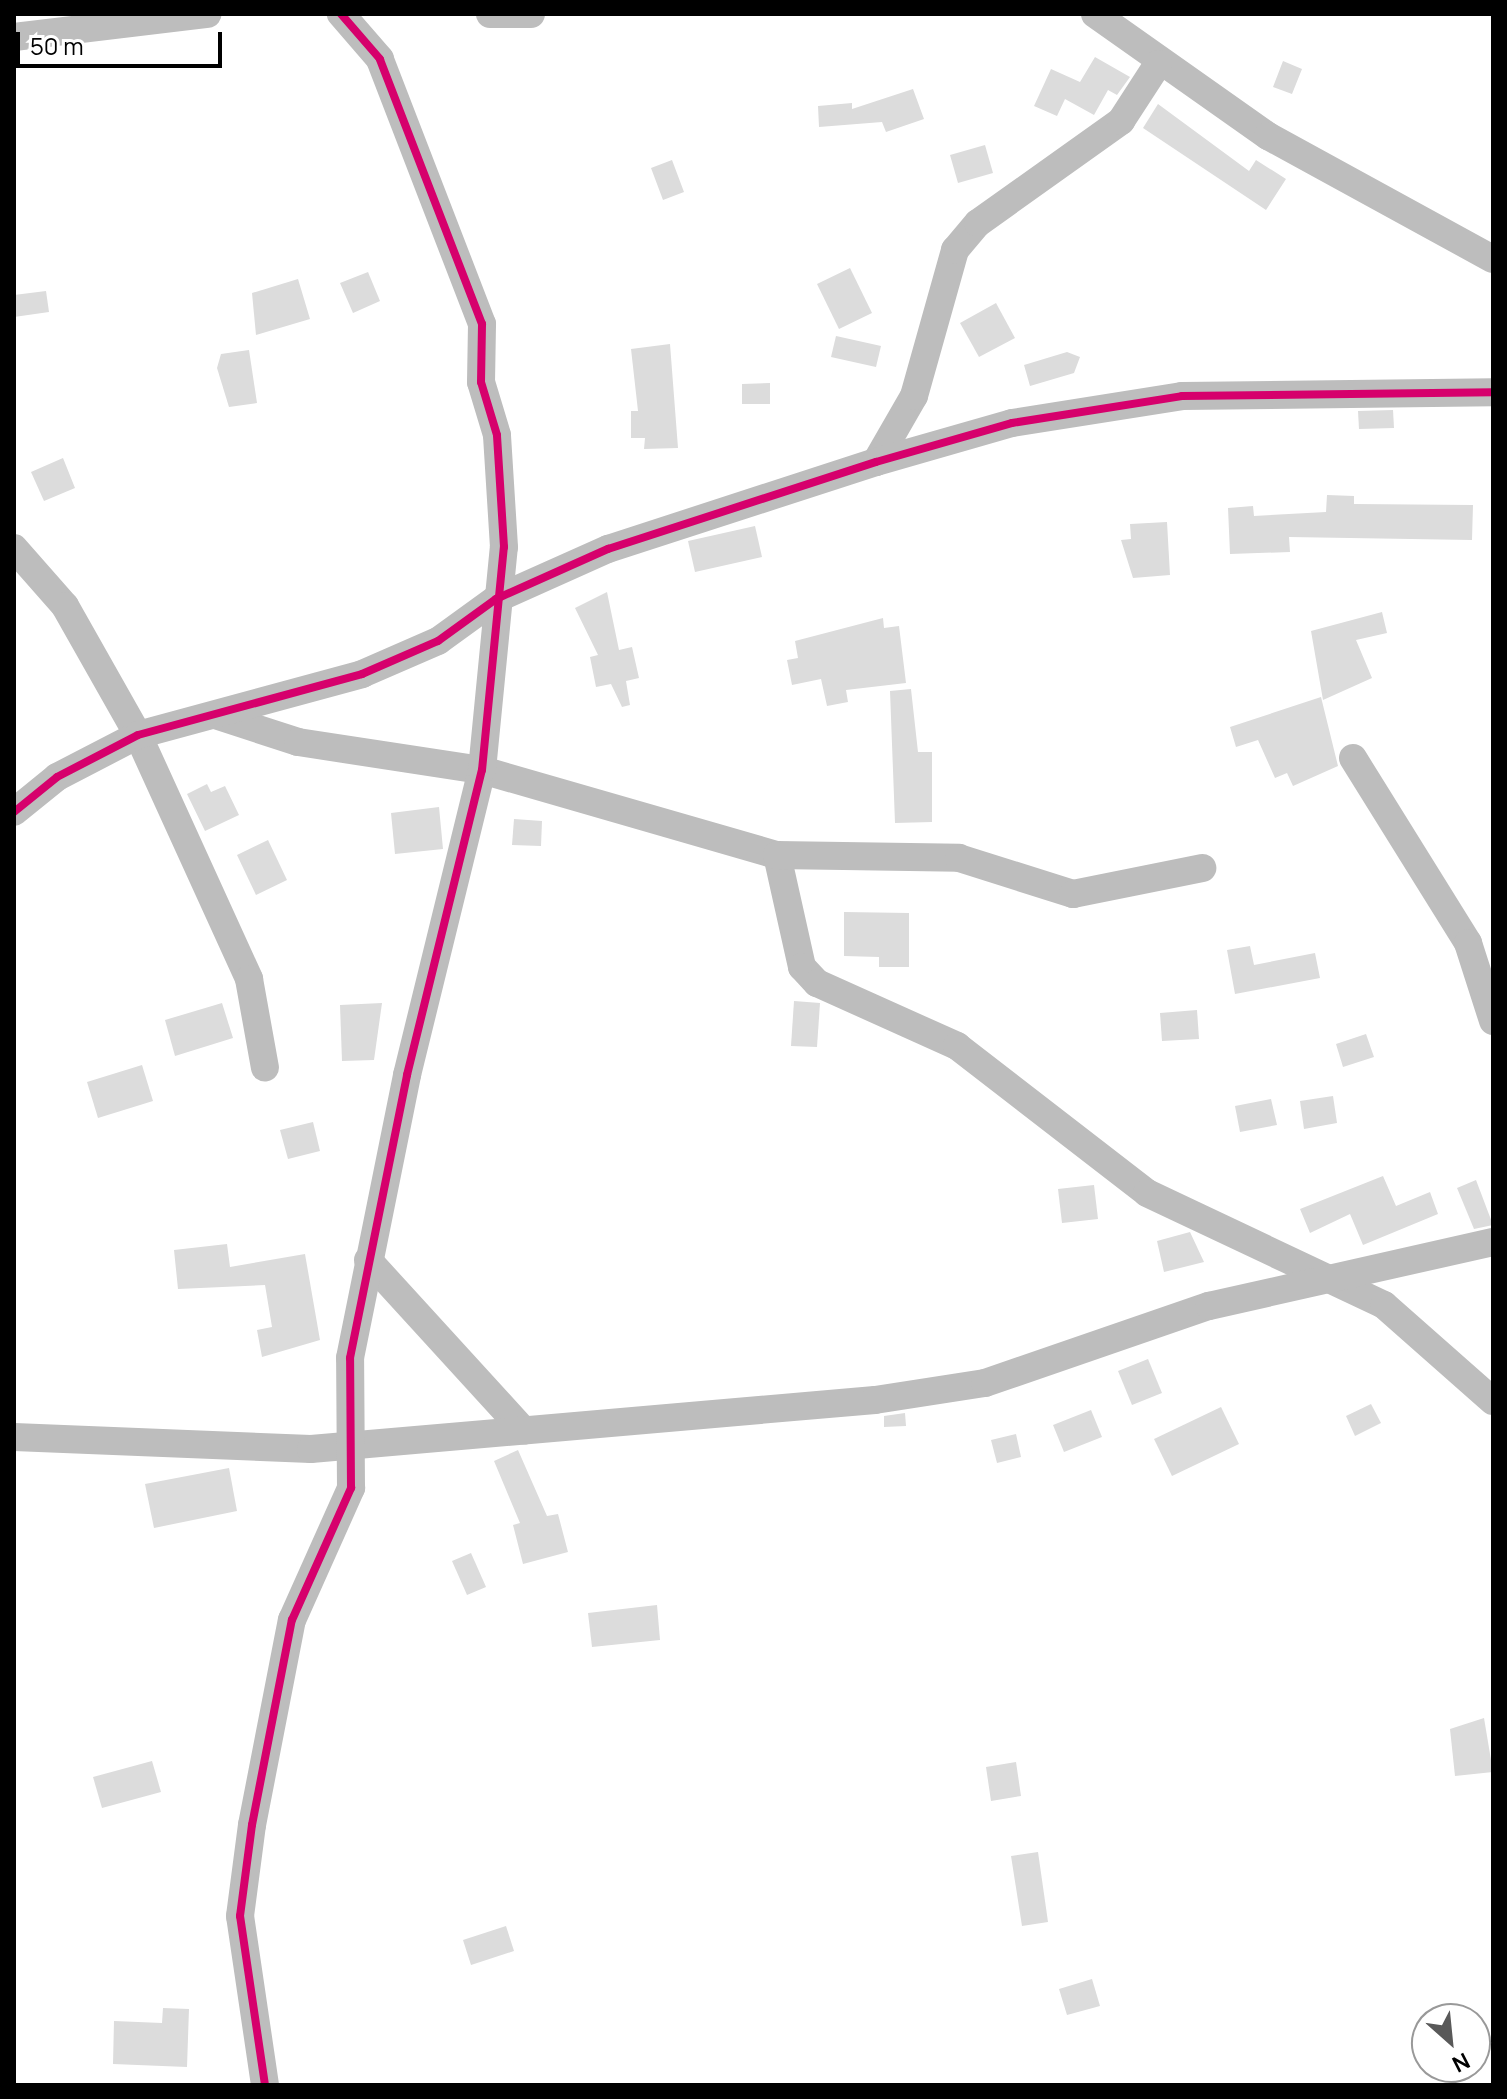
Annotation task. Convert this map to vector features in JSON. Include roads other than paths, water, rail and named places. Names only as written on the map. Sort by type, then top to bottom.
[{"type":"street","points":[[14,37],[208,14]]},
{"type":"street","points":[[265,2085],[240,1916],[292,1620],[351,1488],[354,1440],[350,1358],[368,1260],[482,770],[496,599],[504,547],[497,435],[481,382],[482,324],[380,59],[341,14]]},
{"type":"street","points":[[490,14],[531,14]]},
{"type":"street","points":[[1095,14],[1158,64],[1268,136],[1493,259]]},
{"type":"street","points":[[876,462],[914,396],[955,250],[978,223],[1121,121],[1158,64]]},
{"type":"street","points":[[14,812],[57,777],[138,735],[362,674],[438,641],[496,599],[638,538],[876,462],[1012,423],[1182,396],[1493,392]]},
{"type":"street","points":[[14,548],[65,606],[138,735],[249,979],[265,1068]]},
{"type":"street","points":[[215,715],[298,742],[482,770],[777,855],[959,858],[1073,894],[1202,868]]},
{"type":"street","points":[[1353,758],[1468,943],[1493,1021]]},
{"type":"street","points":[[777,855],[802,967],[817,983],[957,1046],[1147,1193],[1333,1280],[1412,1324],[1493,1401]]},
{"type":"street","points":[[14,1437],[264,1450],[354,1440],[744,1417],[985,1383],[1209,1306],[1493,1242]]},
{"type":"street","points":[[368,1260],[524,1431]]}]
